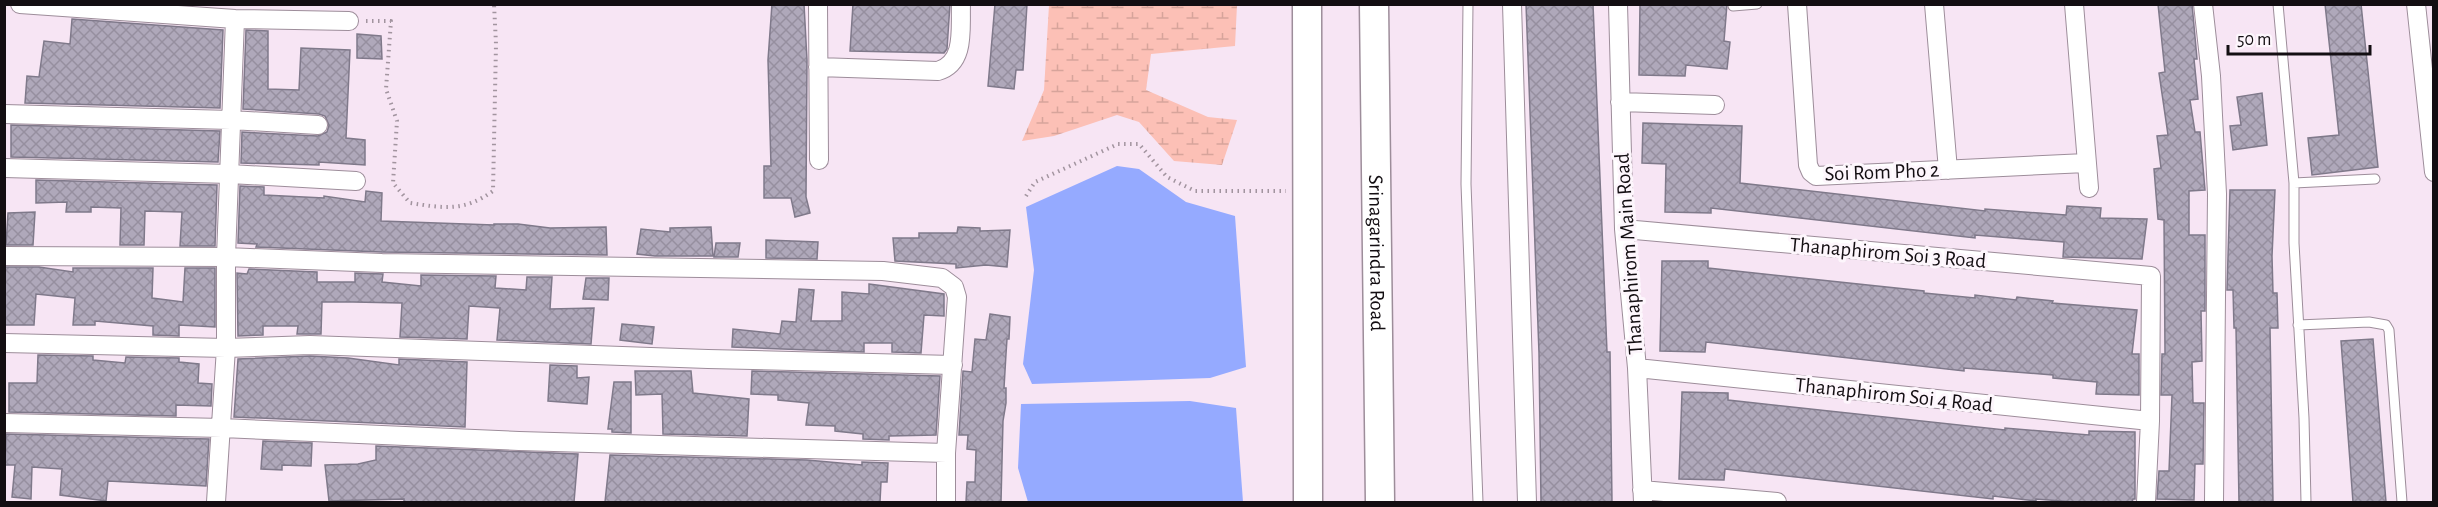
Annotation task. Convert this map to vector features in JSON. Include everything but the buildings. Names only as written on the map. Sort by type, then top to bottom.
[{"type":"main road","points":[[1307,4],[1308,502]]},
{"type":"main road","name":"Srinagarindra Road","points":[[1374,4],[1380,502]]},
{"type":"street","points":[[20,4],[235,20],[349,21]]},
{"type":"street","points":[[818,4],[819,160]]},
{"type":"street","points":[[818,68],[938,71],[947,68],[954,62],[959,50],[961,4]]},
{"type":"street","points":[[1512,4],[1527,502]]},
{"type":"street","name":"Thanaphirom Main Road","points":[[1618,4],[1624,230],[1637,368],[1642,496]]},
{"type":"street","name":"Soi Rom Pho 2","points":[[1797,4],[1808,165],[1816,176],[2086,164]]},
{"type":"street","points":[[1934,4],[1948,170]]},
{"type":"street","points":[[2074,4],[2089,188]]},
{"type":"street","points":[[2204,4],[2211,76],[2217,194],[2214,502]]},
{"type":"street","points":[[2416,4],[2433,172]]},
{"type":"street","points":[[216,502],[226,348],[226,257],[235,20]]},
{"type":"street","points":[[1620,102],[1715,105]]},
{"type":"street","points":[[4,114],[231,120],[318,126]]},
{"type":"street","points":[[4,168],[230,174],[356,181]]},
{"type":"street","name":"Thanaphirom Soi 3 Road","points":[[1624,230],[2151,276],[2150,421]]},
{"type":"street","points":[[4,256],[226,257],[382,263],[883,272],[942,278],[951,282],[957,297],[946,453],[946,502]]},
{"type":"street","points":[[4,343],[226,348],[310,345],[708,360],[953,365]]},
{"type":"street","name":"Thanaphirom Soi 4 Road","points":[[1637,368],[2150,421]]},
{"type":"street","points":[[2146,502],[2150,421]]},
{"type":"street","points":[[4,423],[222,428],[531,442],[946,453]]},
{"type":"street","points":[[1642,496],[1777,502]]},
{"type":"lane","points":[[1468,4],[1466,184],[1478,502]]},
{"type":"lane","points":[[1733,6],[1757,4]]},
{"type":"lane","points":[[2278,4],[2294,183],[2306,502]]},
{"type":"lane","points":[[2294,183],[2376,178]]},
{"type":"lane","points":[[2298,325],[2369,322],[2386,325],[2389,330],[2402,502]]},
{"type":"path","points":[[349,21],[391,21],[386,89],[397,121],[393,183],[410,203],[443,208],[478,202],[493,191],[496,44],[494,4]]},
{"type":"path","points":[[1026,196],[1035,183],[1118,144],[1139,144],[1167,177],[1195,191],[1307,191]]},
{"type":"green space","points":[[1049,5],[1237,5],[1235,46],[1151,54],[1146,90],[1208,117],[1237,120],[1222,165],[1174,161],[1139,122],[1117,115],[1054,136],[1022,141],[1044,90]]},
{"type":"water","points":[[1117,166],[1139,169],[1186,202],[1235,216],[1246,367],[1210,378],[1032,384],[1023,364],[1034,270],[1026,207]]},
{"type":"water","points":[[1190,401],[1236,408],[1243,502],[1028,502],[1018,468],[1021,404]]}]
